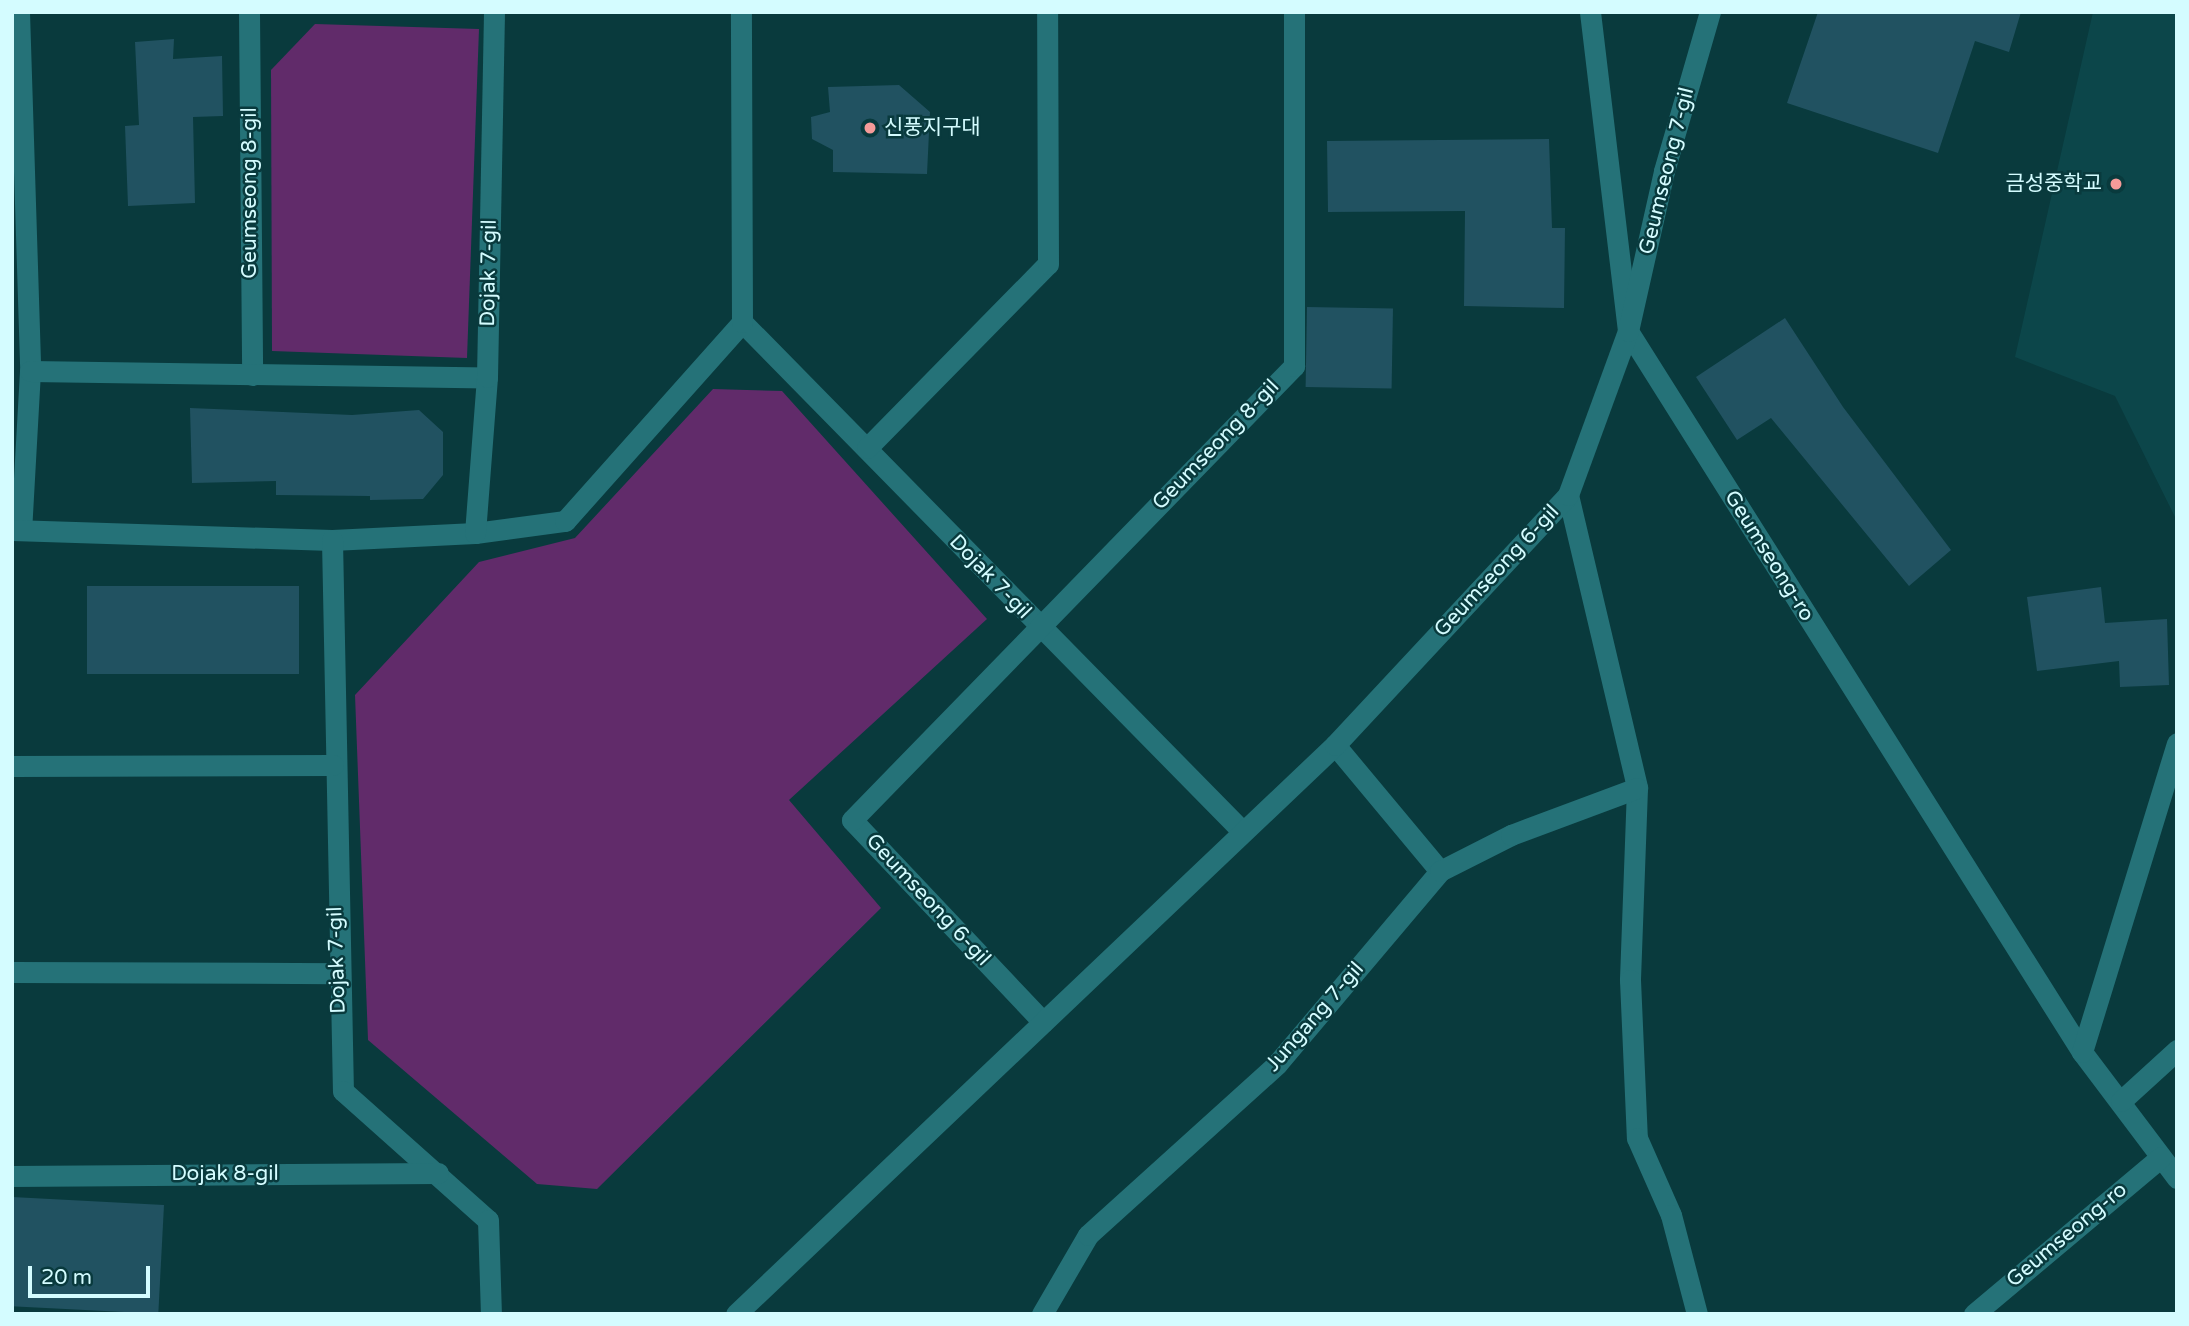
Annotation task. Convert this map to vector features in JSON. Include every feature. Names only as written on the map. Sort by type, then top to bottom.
[{"type":"street","points":[[19,12],[30,371],[16,530],[331,540],[475,533],[565,520],[742,322],[741,12]]},
{"type":"street","name":"Geumseong 8-gil","points":[[249,12],[252,375]]},
{"type":"street","name":"Dojak 7-gil","points":[[475,533],[487,377],[494,12]]},
{"type":"street","points":[[867,448],[1048,264],[1047,12]]},
{"type":"street","name":"Geumseong 8-gil","points":[[1038,627],[1294,366],[1294,12]]},
{"type":"street","name":"Geumseong-ro","points":[[1590,12],[1628,331],[2082,1052],[2177,1178]]},
{"type":"street","name":"Geumseong 7-gil","points":[[1628,331],[1664,171],[1710,12]]},
{"type":"street","name":"Dojak 7-gil","points":[[742,322],[1038,627],[1241,830]]},
{"type":"street","name":"Geumseong 6-gil","points":[[736,1314],[1241,830],[1335,745],[1568,495],[1628,331]]},
{"type":"street","points":[[30,371],[487,377]]},
{"type":"street","points":[[1568,495],[1637,788],[1630,980],[1637,1138],[1671,1215],[1697,1314]]},
{"type":"street","name":"Dojak 7-gil","points":[[331,540],[337,973],[343,1091],[488,1220],[491,1314]]},
{"type":"street","name":"Geumseong 6-gil","points":[[1038,627],[852,820],[1043,1022]]},
{"type":"street","points":[[2082,1052],[2177,743]]},
{"type":"street","points":[[1335,745],[1440,870]]},
{"type":"street","points":[[12,766],[333,765]]},
{"type":"street","name":"Jungang 7-gil","points":[[1042,1314],[1088,1235],[1277,1064],[1440,870],[1511,835],[1637,788]]},
{"type":"street","points":[[12,972],[337,973]]},
{"type":"street","points":[[2121,1101],[2177,1051]]},
{"type":"street","name":"Geumseong-ro","points":[[1974,1314],[2161,1157]]},
{"type":"street","name":"Dojak 8-gil","points":[[12,1176],[438,1173]]},
{"type":"shaded area","name":"금성중학교","points":[[2093,12],[2177,12],[2177,521],[2115,396],[2015,357]]},
{"type":"shaded area","points":[[315,24],[479,29],[467,358],[272,351],[271,70]]},
{"type":"shaded area","points":[[713,389],[782,391],[987,619],[789,800],[881,908],[597,1189],[537,1184],[368,1040],[355,695],[479,562],[575,538]]},
{"type":"building","points":[[1818,12],[2021,12],[2009,52],[1975,41],[1938,153],[1787,103]]},
{"type":"building","points":[[174,39],[173,59],[222,56],[223,116],[193,117],[195,203],[128,206],[125,126],[139,125],[135,42]]},
{"type":"building","name":"신풍지구대","points":[[899,85],[930,112],[927,174],[833,172],[833,150],[812,139],[811,117],[830,112],[828,87]]},
{"type":"building","points":[[1549,139],[1552,228],[1565,228],[1564,308],[1464,306],[1465,211],[1328,212],[1327,141]]},
{"type":"building","points":[[1307,307],[1393,309],[1392,388],[1306,387]]},
{"type":"building","points":[[1785,318],[1843,407],[1951,550],[1909,586],[1771,418],[1737,440],[1696,377]]},
{"type":"building","points":[[190,408],[352,415],[419,410],[443,432],[443,475],[423,499],[370,500],[370,496],[276,495],[276,481],[192,483]]},
{"type":"building","points":[[87,586],[299,586],[299,674],[87,674]]},
{"type":"building","points":[[2101,587],[2105,623],[2167,619],[2169,685],[2120,687],[2119,661],[2037,671],[2027,597]]},
{"type":"building","points":[[12,1197],[164,1205],[158,1314],[12,1306]]},
{"type":"place","name":"신풍지구대","points":[[870,128]]},
{"type":"place","name":"금성중학교","points":[[2116,184]]}]
